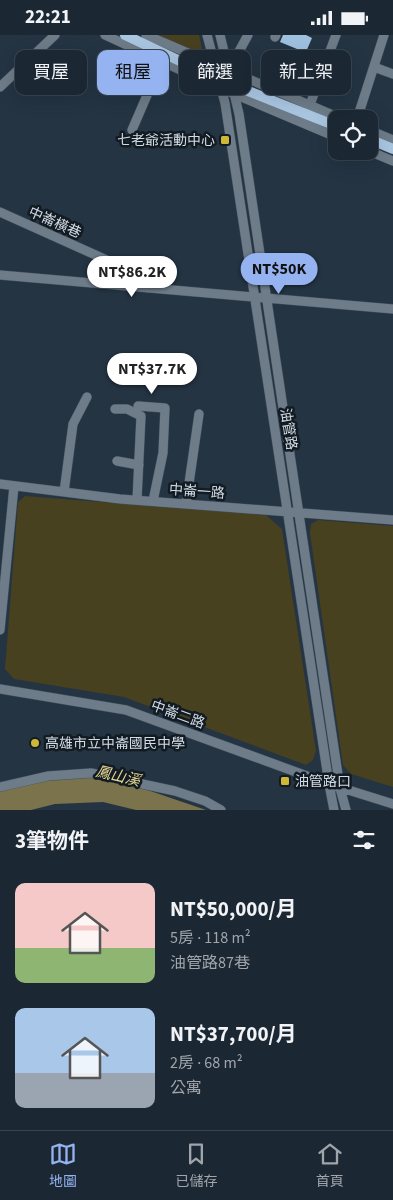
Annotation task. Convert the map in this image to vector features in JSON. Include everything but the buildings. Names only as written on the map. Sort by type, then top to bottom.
[{"type":"main road","points":[[125,35],[150,50]]},
{"type":"main road","points":[[251,92],[328,123]]},
{"type":"main road","points":[[378,143],[393,149]]},
{"type":"street","points":[[0,87],[54,35]]},
{"type":"street","points":[[105,35],[143,50]]},
{"type":"street","points":[[146,35],[179,50]]},
{"type":"street","name":"油管路","points":[[207,35],[211,50]]},
{"type":"street","name":"油管路","points":[[220,35],[224,50]]},
{"type":"street","points":[[240,50],[248,35]]},
{"type":"street","points":[[306,114],[336,35]]},
{"type":"street","points":[[361,110],[384,35]]},
{"type":"street","points":[[374,67],[393,74]]},
{"type":"street","points":[[251,84],[306,114],[328,131]]},
{"type":"street","points":[[132,130],[147,95]]},
{"type":"street","name":"油管路","points":[[223,95],[254,295],[340,788],[346,810]]},
{"type":"street","points":[[235,95],[306,114],[328,117]]},
{"type":"street","name":"油管路","points":[[235,95],[267,297],[328,784],[334,810]]},
{"type":"street","points":[[378,134],[393,140]]},
{"type":"street","points":[[378,155],[393,161]]},
{"type":"street","name":"中崙橫巷","points":[[0,212],[140,275],[148,288]]},
{"type":"street","points":[[0,275],[254,295],[393,309]]},
{"type":"street","points":[[64,492],[73,424],[86,397]]},
{"type":"street","points":[[138,406],[165,408],[163,453],[153,501]]},
{"type":"street","points":[[115,409],[127,409],[141,416],[137,500]]},
{"type":"street","points":[[186,504],[199,414]]},
{"type":"street","points":[[117,461],[139,465]]},
{"type":"street","name":"中崙一路","points":[[0,484],[137,500],[393,520]]},
{"type":"street","points":[[0,631],[14,486]]},
{"type":"street","name":"中崙二路","points":[[0,689],[126,710],[328,784],[393,804]]},
{"type":"street","points":[[0,787],[48,777],[91,773],[175,791],[205,801],[221,810]]},
{"type":"shaded area","points":[[157,35],[199,35],[201,50],[188,50]]},
{"type":"shaded area","points":[[25,496],[266,515],[282,529],[316,751],[313,760],[306,765],[124,697],[14,679],[5,669],[18,502]]},
{"type":"shaded area","points":[[318,520],[393,526],[393,787],[351,774],[343,765],[310,533],[311,524]]},
{"type":"shaded area","points":[[67,774],[127,783],[206,810],[136,810],[103,802],[55,804],[31,810],[0,810],[0,787]]},
{"type":"place","name":"七老爺活動中心","points":[[225,140]]},
{"type":"place","name":"高雄市立中崙國民中學","points":[[35,743]]},
{"type":"place","name":"油管路口","points":[[285,781]]},
{"type":"water label","name":"鳳山溪","points":[[118,776]]}]
